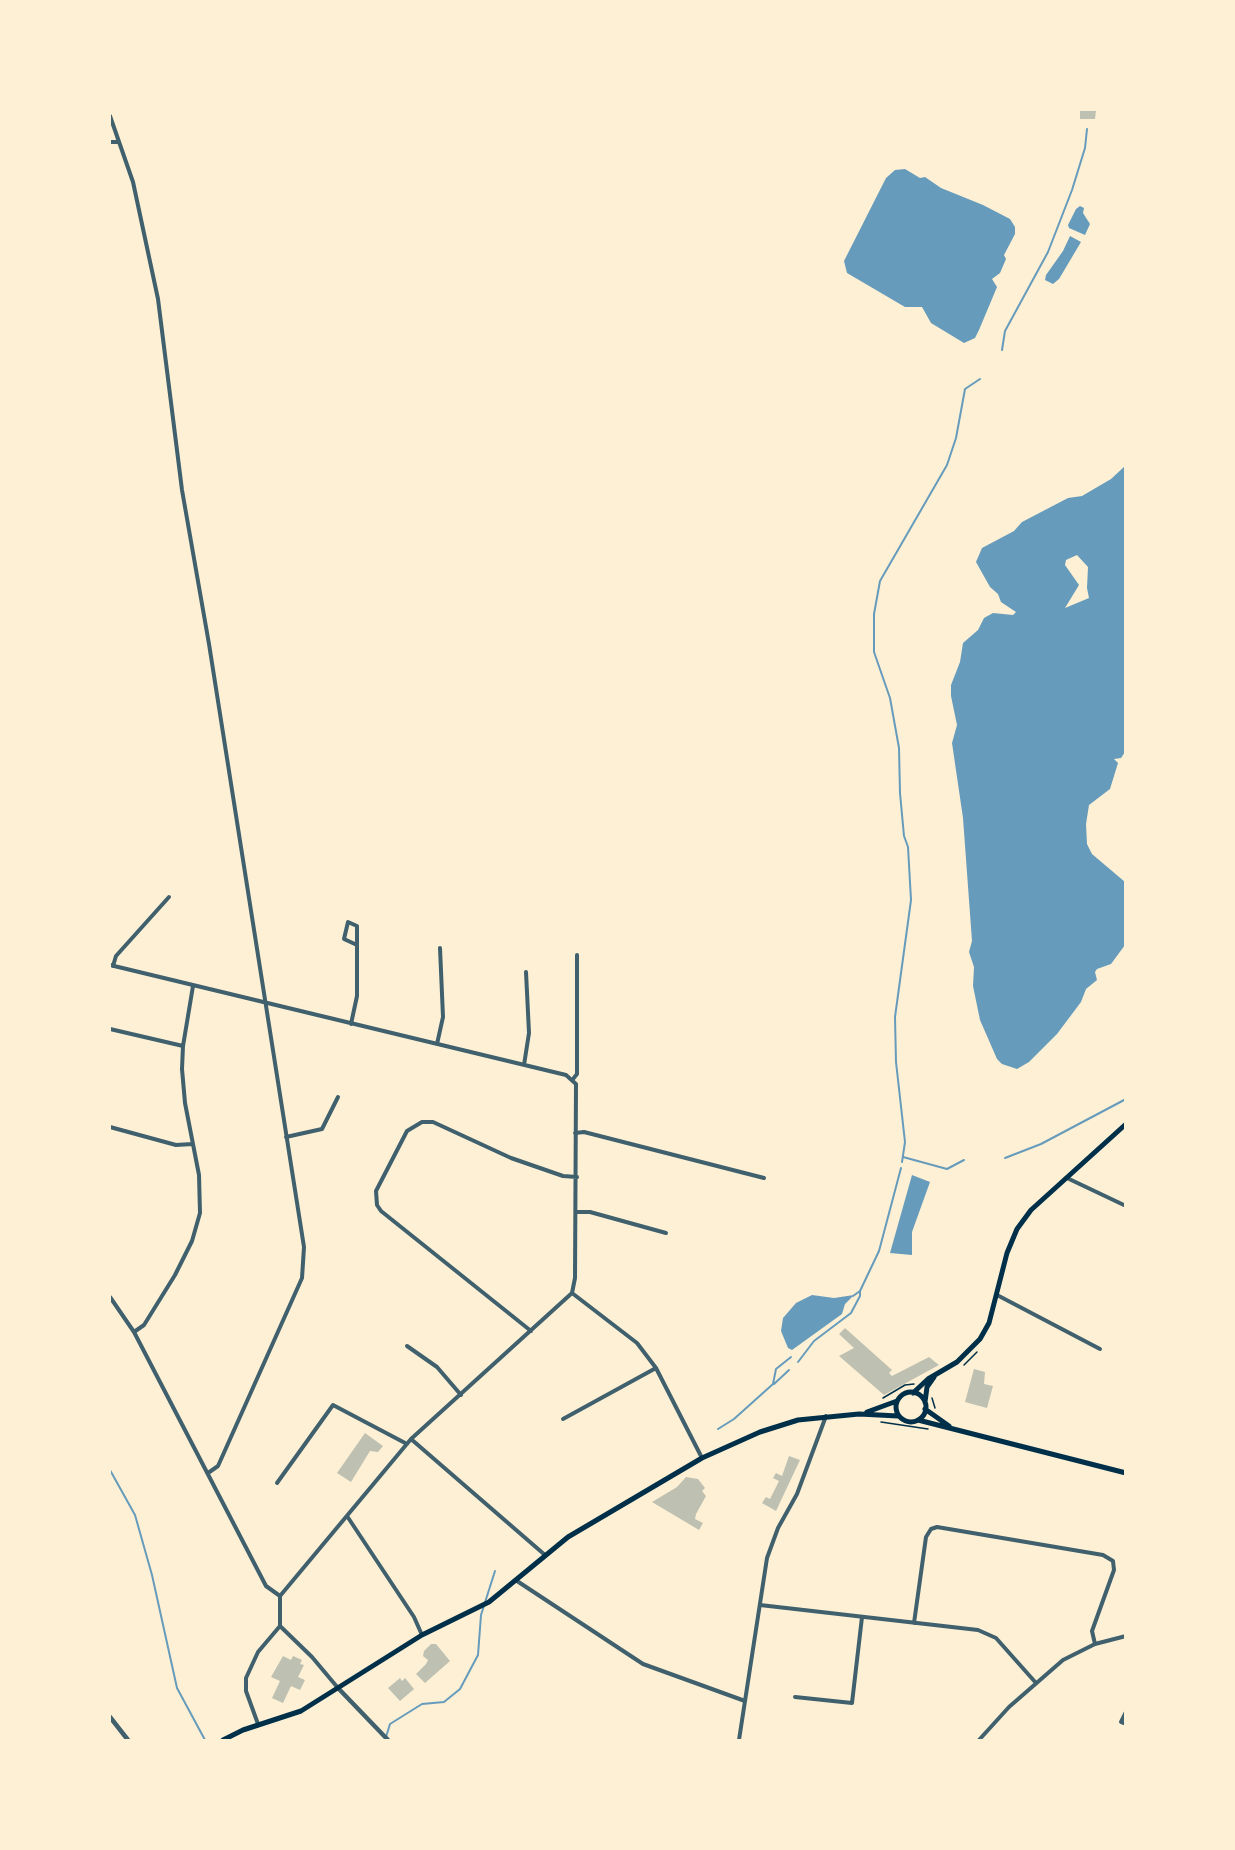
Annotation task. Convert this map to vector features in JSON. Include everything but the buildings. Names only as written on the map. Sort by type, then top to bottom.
[{"type":"main road","points":[[859,1414],[897,1401],[904,1394],[913,1393],[922,1383],[957,1362],[980,1339],[989,1323],[1007,1253],[1017,1229],[1031,1210],[1125,1124]]},
{"type":"main road","points":[[918,1420],[925,1406],[927,1387],[934,1376]]},
{"type":"main road","points":[[913,1393],[950,1426]]},
{"type":"main road","points":[[897,1401],[898,1416]]},
{"type":"main road","points":[[223,1740],[258,1724],[301,1711],[422,1635],[489,1602],[518,1581],[568,1537],[702,1458],[760,1432],[798,1420],[826,1415],[898,1416],[907,1422],[918,1420],[934,1426],[950,1426],[1125,1473]]},
{"type":"street","points":[[110,116],[133,182],[150,256],[182,490],[304,1247],[302,1278],[218,1466],[208,1473]]},
{"type":"street","points":[[110,142],[119,142]]},
{"type":"street","points":[[169,897],[116,956],[111,965],[524,1065],[573,1079],[576,1084],[577,1177],[572,1293],[411,1439],[280,1596],[280,1626],[258,1652],[246,1678],[246,1691],[258,1724]]},
{"type":"street","points":[[351,1024],[357,996],[357,945],[357,925],[348,922],[344,939],[357,945]]},
{"type":"street","points":[[437,1044],[443,1017],[441,948]]},
{"type":"street","points":[[573,1079],[577,1074],[577,955]]},
{"type":"street","points":[[524,1065],[529,1033],[526,972]]},
{"type":"street","points":[[134,1332],[144,1325],[192,1241],[200,1213],[201,1194],[185,1102],[183,1046],[193,986]]},
{"type":"street","points":[[110,1029],[183,1046]]},
{"type":"street","points":[[286,1137],[322,1130],[338,1097]]},
{"type":"street","points":[[531,1331],[381,1211],[375,1198],[376,1191],[407,1131],[422,1122],[433,1122],[511,1158],[552,1173],[577,1177]]},
{"type":"street","points":[[110,1127],[176,1145],[192,1144]]},
{"type":"street","points":[[575,1133],[584,1132],[764,1178]]},
{"type":"street","points":[[1066,1177],[1125,1206]]},
{"type":"street","points":[[576,1212],[590,1212],[666,1233]]},
{"type":"street","points":[[572,1293],[637,1343],[656,1368],[702,1458]]},
{"type":"street","points":[[997,1295],[1101,1349]]},
{"type":"street","points":[[110,1297],[134,1332],[266,1586],[280,1596]]},
{"type":"street","points":[[407,1346],[437,1366],[461,1395]]},
{"type":"street","points":[[563,1419],[656,1368]]},
{"type":"street","points":[[277,1483],[333,1405],[407,1444]]},
{"type":"street","points":[[739,1740],[767,1558],[778,1528],[797,1494],[826,1415]]},
{"type":"street","points":[[411,1439],[546,1556]]},
{"type":"street","points":[[346,1516],[414,1617],[422,1635]]},
{"type":"street","points":[[914,1623],[926,1537],[931,1529],[937,1527],[1103,1555],[1113,1561],[1114,1570],[1092,1631],[1095,1644]]},
{"type":"street","points":[[518,1581],[643,1664],[745,1701]]},
{"type":"street","points":[[760,1605],[978,1630],[996,1638],[1036,1683]]},
{"type":"street","points":[[795,1697],[852,1703],[862,1617]]},
{"type":"street","points":[[280,1626],[312,1657],[386,1738]]},
{"type":"street","points":[[979,1740],[1009,1707],[1063,1660],[1095,1644],[1125,1635]]},
{"type":"street","points":[[1125,1712],[1121,1722],[1125,1724]]},
{"type":"street","points":[[110,1717],[128,1740]]},
{"type":"path","points":[[880,1400],[905,1385],[922,1383]]},
{"type":"path","points":[[932,1396],[936,1412]]},
{"type":"path","points":[[872,1421],[927,1431]]},
{"type":"water","points":[[905,169],[1010,219],[1015,227],[1015,234],[1004,255],[1006,259],[1000,273],[992,279],[997,287],[979,330],[975,338],[964,343],[931,323],[922,307],[905,307],[847,273],[844,261],[886,178],[895,170]]},
{"type":"water","points":[[1080,206],[1084,208],[1083,213],[1090,224],[1085,235],[1069,228],[1068,225]]},
{"type":"water","points":[[1070,236],[1081,242],[1059,279],[1053,284],[1045,280],[1046,275],[1063,251]]},
{"type":"water","points":[[1125,466],[1125,752],[1121,758],[1114,759],[1118,763],[1110,789],[1089,805],[1086,824],[1087,844],[1092,854],[1125,882],[1125,945],[1111,964],[1097,969],[1095,972],[1097,980],[1086,989],[1081,1002],[1057,1034],[1029,1062],[1017,1069],[1002,1064],[997,1059],[980,1020],[973,986],[974,967],[969,952],[972,941],[963,818],[952,743],[957,725],[951,685],[960,662],[963,643],[978,630],[984,618],[993,613],[1013,615],[1016,612],[1001,602],[976,562],[982,548],[1014,531],[1022,522],[1068,498],[1082,496],[1111,479]],"holes":[[[1077,555],[1088,567],[1089,598],[1065,608],[1079,585],[1065,565],[1066,560]]]},
{"type":"water","points":[[912,1175],[930,1182],[912,1232],[912,1255],[890,1253]]},
{"type":"water","points":[[812,1295],[834,1298],[854,1295],[845,1304],[842,1314],[792,1350],[788,1348],[781,1331],[783,1318],[796,1303]]},
{"type":"waterway","points":[[1002,350],[1005,331],[1048,252],[1072,190],[1085,148],[1087,129]]},
{"type":"waterway","points":[[902,1162],[905,1142],[896,1062],[895,1017],[911,900],[908,847],[904,836],[900,793],[899,748],[890,698],[874,652],[874,614],[880,581],[947,465],[956,438],[965,389],[980,379]]},
{"type":"waterway","points":[[1005,1158],[1041,1144],[1126,1099]]},
{"type":"waterway","points":[[903,1157],[947,1169],[964,1160]]},
{"type":"waterway","points":[[853,1296],[860,1291],[879,1251],[901,1168]]},
{"type":"waterway","points":[[798,1362],[814,1341],[851,1313],[860,1296],[860,1291]]},
{"type":"waterway","points":[[718,1429],[734,1419],[773,1384],[776,1369],[791,1357]]},
{"type":"waterway","points":[[774,1384],[789,1370]]},
{"type":"waterway","points":[[110,1470],[135,1515],[152,1575],[177,1688],[205,1740]]},
{"type":"waterway","points":[[386,1737],[390,1724],[422,1704],[444,1702],[460,1689],[478,1655],[481,1615],[495,1571]]}]
